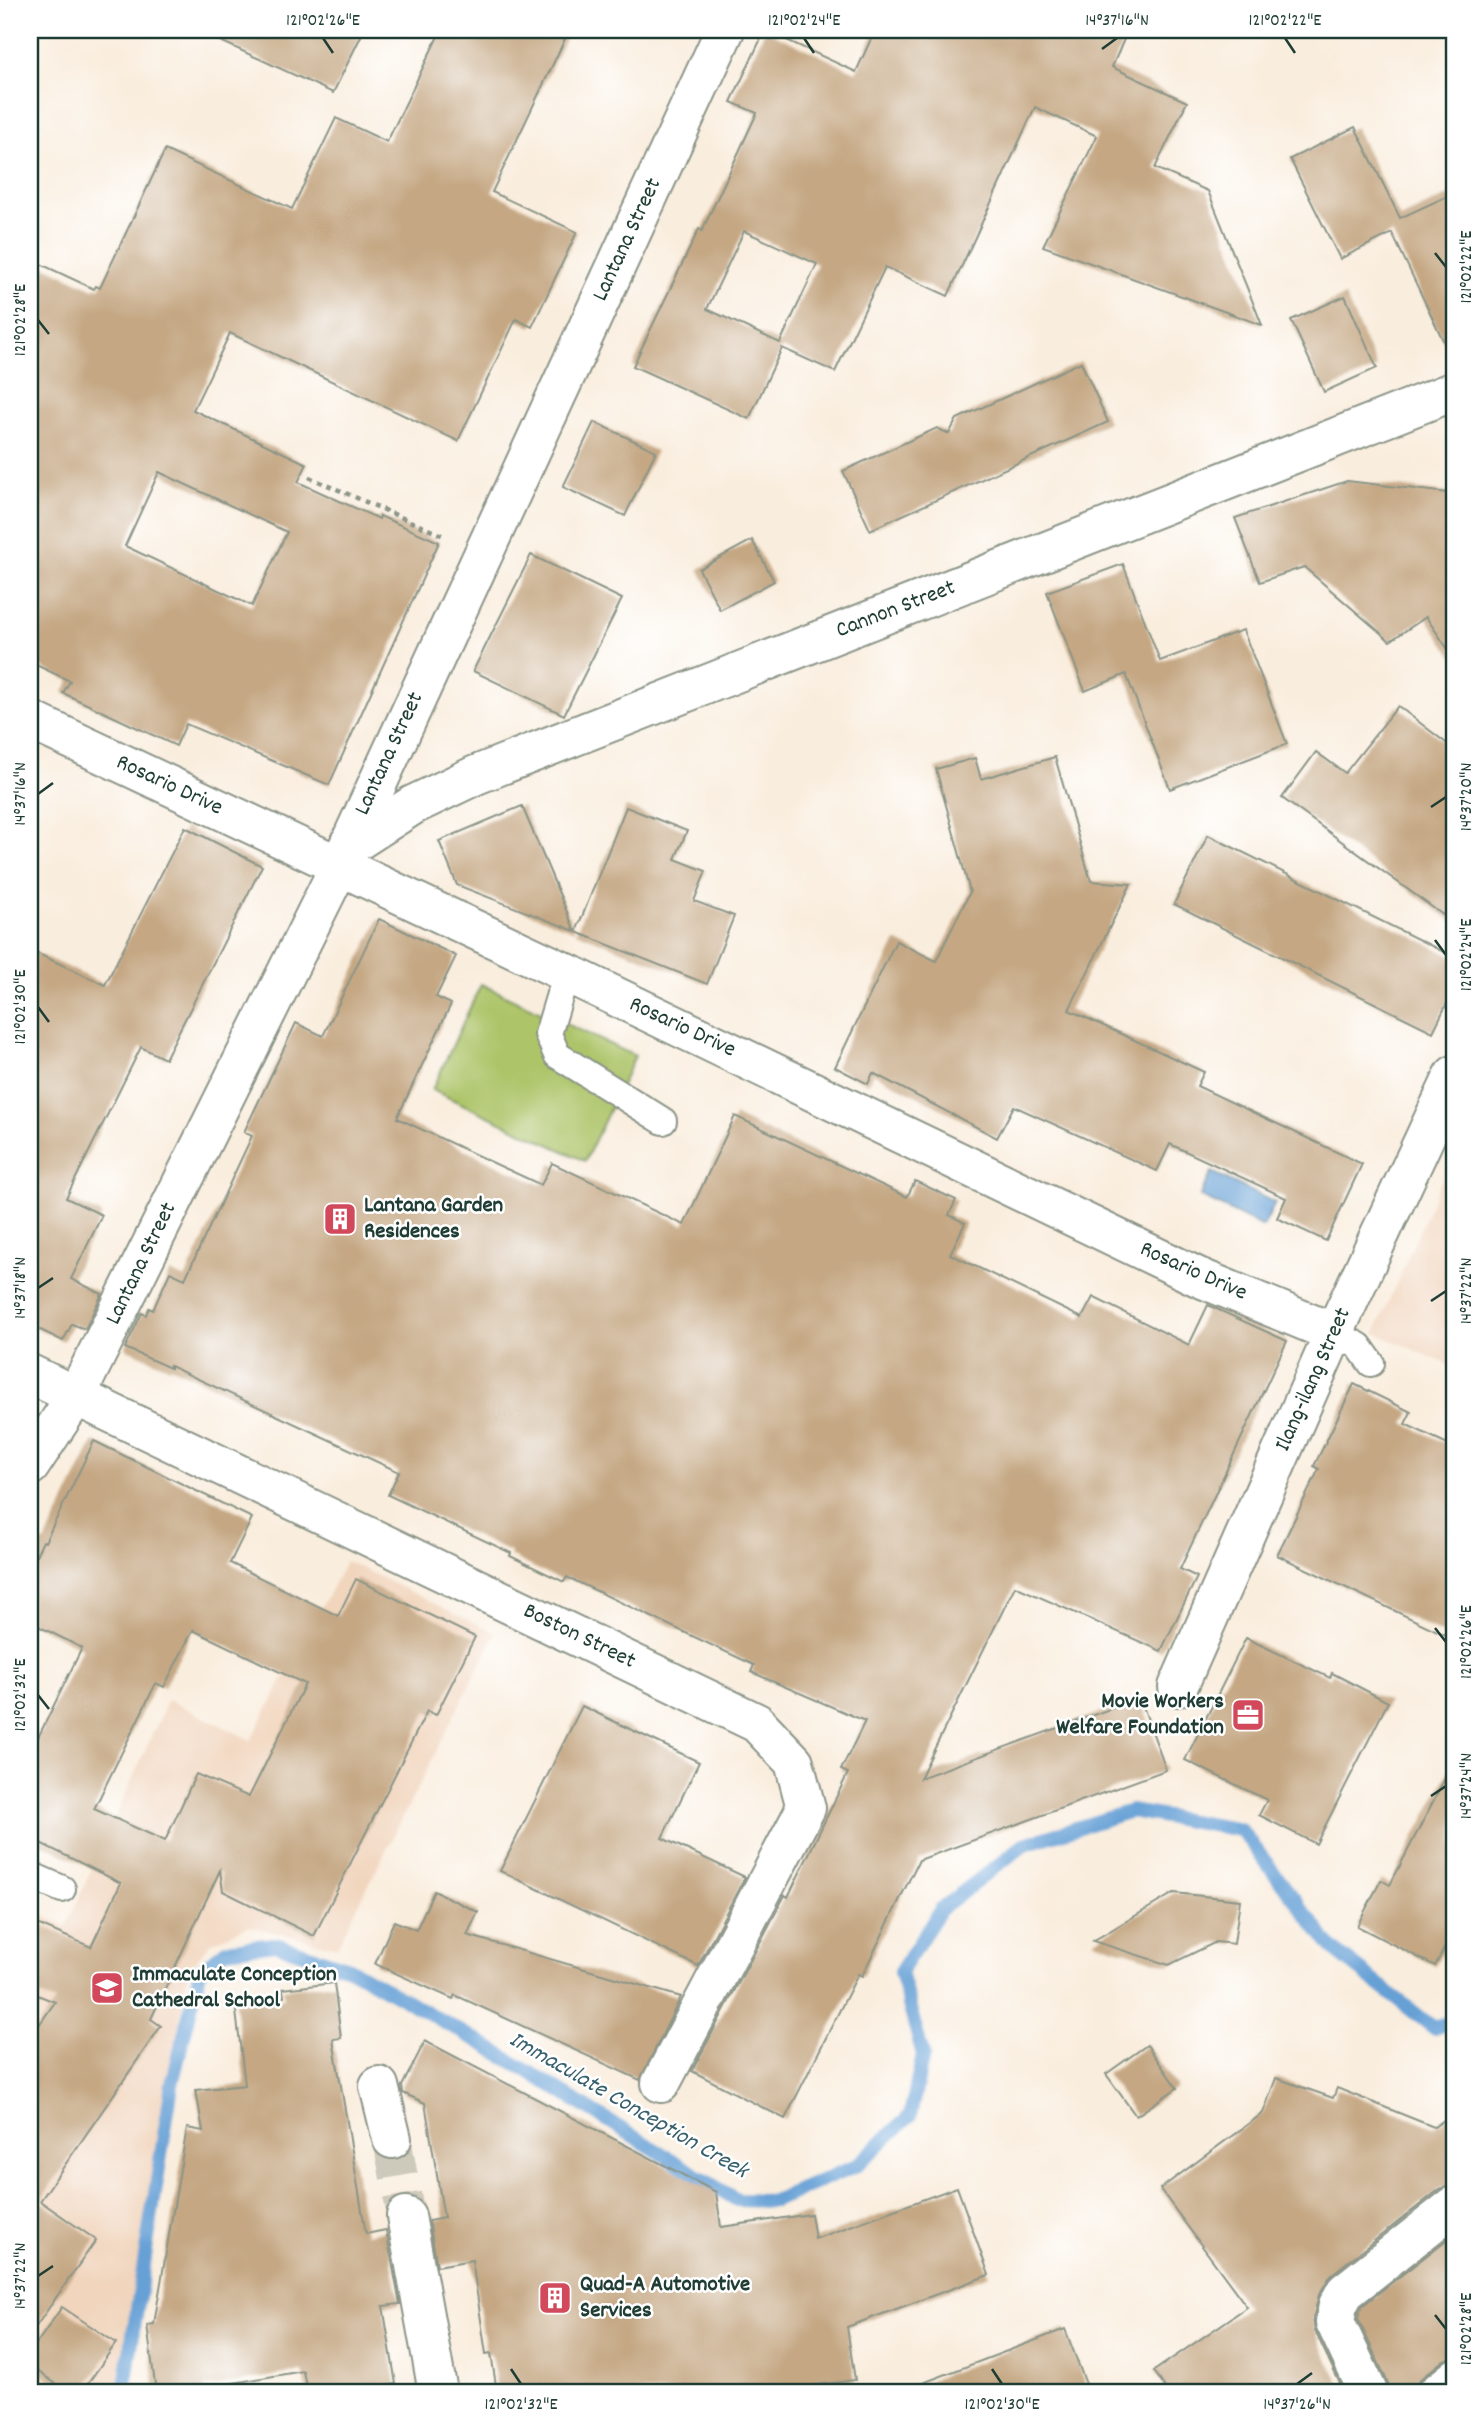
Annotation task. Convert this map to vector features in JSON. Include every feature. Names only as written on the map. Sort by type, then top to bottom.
[{"type":"street","name":"Lantana Street","points":[[30,1466],[76,1396],[343,857],[725,30]]},
{"type":"street","name":"Cannon Street","points":[[343,857],[413,805],[476,775],[1454,391]]},
{"type":"street","name":"Rosario Drive","points":[[30,720],[343,857],[919,1152],[1194,1287],[1361,1346]]},
{"type":"street","name":"Ilang-ilang Street","points":[[1178,1687],[1361,1346],[1454,1075]]},
{"type":"street","name":"Boston Street","points":[[30,1374],[757,1723],[794,1762],[806,1808],[661,2082]]},
{"type":"street","points":[[379,2086],[392,2138]]},
{"type":"street","points":[[1368,2392],[1335,2322],[1338,2305],[1345,2292],[1454,2206]]},
{"type":"street","points":[[406,2216],[438,2392]]},
{"type":"lane","points":[[569,974],[548,1034],[557,1055],[663,1121]]},
{"type":"lane","points":[[30,1875],[62,1889]]},
{"type":"lane","points":[[1429,2392],[1454,2372]]},
{"type":"path","points":[[309,477],[483,554]]},
{"type":"shaded area","points":[[1454,1151],[1454,1367],[1375,1333]]},
{"type":"shaded area","name":"Immaculate Conception Cathedral School","points":[[346,1561],[496,1633],[337,1947],[249,1926],[212,1942],[188,1970],[121,2392],[31,2392],[30,1909],[66,1926],[168,1700],[251,1740]]},
{"type":"green space","points":[[481,984],[635,1056],[585,1161],[432,1090]]},
{"type":"water","points":[[1212,1172],[1275,1203],[1263,1227],[1200,1196]]},
{"type":"building","points":[[197,30],[364,30],[333,93]]},
{"type":"building","points":[[441,30],[546,30],[565,39],[492,192],[577,232],[532,327],[516,319],[458,441],[230,333],[193,410],[307,464],[298,482],[379,519],[380,516],[439,542],[329,785],[186,724],[176,746],[63,693],[70,681],[30,662],[30,259],[94,289],[96,286],[100,288],[165,150],[292,209],[336,118],[387,142]],"holes":[[[159,472],[287,532],[252,606],[125,546]]]},
{"type":"building","points":[[765,30],[856,72],[875,30],[1128,30],[1112,67],[1187,102],[1155,168],[1208,191],[1262,325],[1043,246],[1097,136],[1035,107],[948,296],[885,267],[835,372],[782,348],[749,419],[633,366],[699,229],[702,231],[757,113],[731,102]],"holes":[[[744,231],[817,264],[780,343],[707,309]]]},
{"type":"building","points":[[1355,127],[1400,218],[1454,193],[1454,363],[1392,233],[1340,259],[1290,159]]},
{"type":"building","points":[[1345,296],[1377,368],[1324,392],[1291,320]]},
{"type":"building","points":[[1081,362],[1108,422],[870,530],[843,471],[937,428],[949,434],[957,419]]},
{"type":"building","points":[[594,422],[656,451],[625,516],[563,487]]},
{"type":"building","points":[[1347,481],[1448,493],[1454,507],[1454,658],[1426,617],[1390,641],[1304,567],[1260,582],[1235,518]]},
{"type":"building","points":[[752,540],[774,581],[720,610],[699,569]]},
{"type":"building","points":[[531,555],[622,599],[564,715],[473,671]]},
{"type":"building","points":[[1123,564],[1160,661],[1243,630],[1287,744],[1170,789],[1126,674],[1085,691],[1047,592]]},
{"type":"building","points":[[1398,706],[1454,749],[1454,923],[1282,798],[1316,752],[1345,773]]},
{"type":"building","points":[[1055,757],[1091,881],[1131,884],[1069,1010],[1204,1072],[1197,1086],[1362,1164],[1326,1241],[1277,1218],[1286,1198],[1170,1144],[1157,1171],[1014,1106],[997,1138],[873,1073],[868,1084],[835,1067],[896,941],[936,961],[970,892],[936,769],[975,758],[981,779]]},
{"type":"building","points":[[522,806],[575,931],[457,885],[439,841]]},
{"type":"building","points":[[626,807],[687,831],[675,859],[706,871],[694,901],[734,916],[707,984],[576,932]]},
{"type":"building","points":[[185,827],[262,866],[165,1059],[141,1047],[66,1198],[102,1215],[71,1279],[102,1294],[85,1329],[72,1324],[63,1341],[30,1325],[30,950],[105,985]]},
{"type":"building","points":[[1208,835],[1454,957],[1454,989],[1433,1032],[1174,904]]},
{"type":"building","points":[[379,919],[456,956],[436,997],[451,1004],[397,1118],[541,1185],[552,1163],[684,1225],[735,1116],[907,1197],[915,1181],[956,1200],[949,1215],[965,1223],[950,1254],[1082,1318],[1093,1297],[1189,1345],[1208,1305],[1287,1341],[1180,1569],[1197,1577],[1161,1651],[1015,1586],[920,1778],[1140,1698],[1166,1770],[919,1860],[862,1976],[858,1974],[785,2119],[692,2071],[785,1895],[788,1897],[848,1773],[841,1770],[865,1721],[751,1672],[754,1665],[567,1577],[564,1582],[510,1556],[511,1553],[388,1495],[399,1472],[170,1366],[125,1348],[142,1313],[146,1315],[149,1308],[153,1310],[170,1272],[185,1279],[252,1136],[244,1132],[296,1023],[323,1036]]},
{"type":"building","points":[[1354,1384],[1411,1412],[1405,1424],[1454,1447],[1454,1639],[1277,1555],[1319,1469],[1314,1466]]},
{"type":"building","points":[[94,1441],[252,1518],[230,1563],[338,1616],[356,1579],[475,1637],[436,1715],[427,1711],[314,1936],[223,1891],[220,1870],[151,2019],[161,2026],[40,2201],[96,2240],[30,2335],[30,2038],[55,2002],[30,1992],[30,1921],[91,1947],[121,1883],[30,1838],[30,1754],[82,1648],[30,1622],[30,1568],[43,1541],[45,1542]],"holes":[[[193,1630],[305,1684],[249,1797],[196,1774],[165,1841],[94,1809],[156,1683],[164,1687]]]},
{"type":"building","points":[[1246,1638],[1330,1678],[1332,1673],[1388,1702],[1316,1844],[1259,1815],[1267,1800],[1185,1760]]},
{"type":"building","points":[[582,1706],[699,1762],[662,1838],[745,1877],[698,1966],[500,1871]]},
{"type":"building","points":[[1454,1761],[1454,1930],[1435,1966],[1357,1926],[1381,1880],[1390,1885]]},
{"type":"building","points":[[434,1891],[478,1912],[467,1935],[681,1997],[640,2080],[455,1995],[453,1999],[375,1964],[394,1921],[416,1930]]},
{"type":"building","points":[[1174,1893],[1240,1900],[1234,1944],[1216,1942],[1169,1965],[1093,1941]]},
{"type":"building","points":[[334,1983],[341,2038],[333,2039],[366,2234],[386,2230],[400,2304],[383,2306],[396,2384],[347,2392],[307,2392],[303,2371],[204,2388],[205,2392],[156,2392],[147,2325],[154,2324],[187,2128],[203,2131],[196,2090],[245,2085],[235,2003],[284,1997],[283,1989]]},
{"type":"building","points":[[425,2041],[716,2192],[721,2227],[811,2214],[815,2239],[957,2187],[989,2275],[847,2327],[855,2380],[764,2392],[497,2392],[491,2353],[486,2354],[472,2260],[437,2266],[429,2221],[444,2218],[425,2103],[403,2093],[402,2086]]},
{"type":"building","points":[[1147,2045],[1177,2088],[1136,2116],[1106,2074]]},
{"type":"building","points":[[1276,2078],[1333,2098],[1337,2088],[1434,2127],[1454,2113],[1454,2185],[1440,2189],[1331,2275],[1319,2295],[1313,2318],[1315,2331],[1344,2392],[1168,2392],[1154,2371],[1247,2307],[1160,2189],[1263,2113]]},
{"type":"building","points":[[1454,2234],[1454,2357],[1444,2360],[1419,2380],[1414,2392],[1390,2392],[1358,2319],[1359,2312],[1362,2306]]},
{"type":"building","points":[[62,2307],[116,2343],[82,2392],[68,2392],[30,2366],[30,2353]]},
{"type":"building","points":[[1065,2329],[1089,2392],[907,2392],[907,2389]]},
{"type":"waterway","name":"Immaculate Conception Creek","points":[[124,2392],[172,2084],[200,1971],[226,1950],[275,1944],[349,1968],[490,2048],[737,2200],[774,2201],[856,2166],[910,2116],[923,2055],[900,1972],[941,1909],[1025,1844],[1131,1811],[1241,1830],[1332,1948],[1434,2028],[1454,2021]]},
{"type":"tunnel","points":[[392,2139],[406,2216]]},
{"type":"place","name":"Lantana Garden Residences","points":[[340,1219]]},
{"type":"place","name":"Movie Workers Welfare Foundation","points":[[1248,1715]]},
{"type":"place","name":"Immaculate Conception Cathedral School","points":[[107,1988]]},
{"type":"place","name":"Quad-A Automotive Services","points":[[555,2298]]}]
